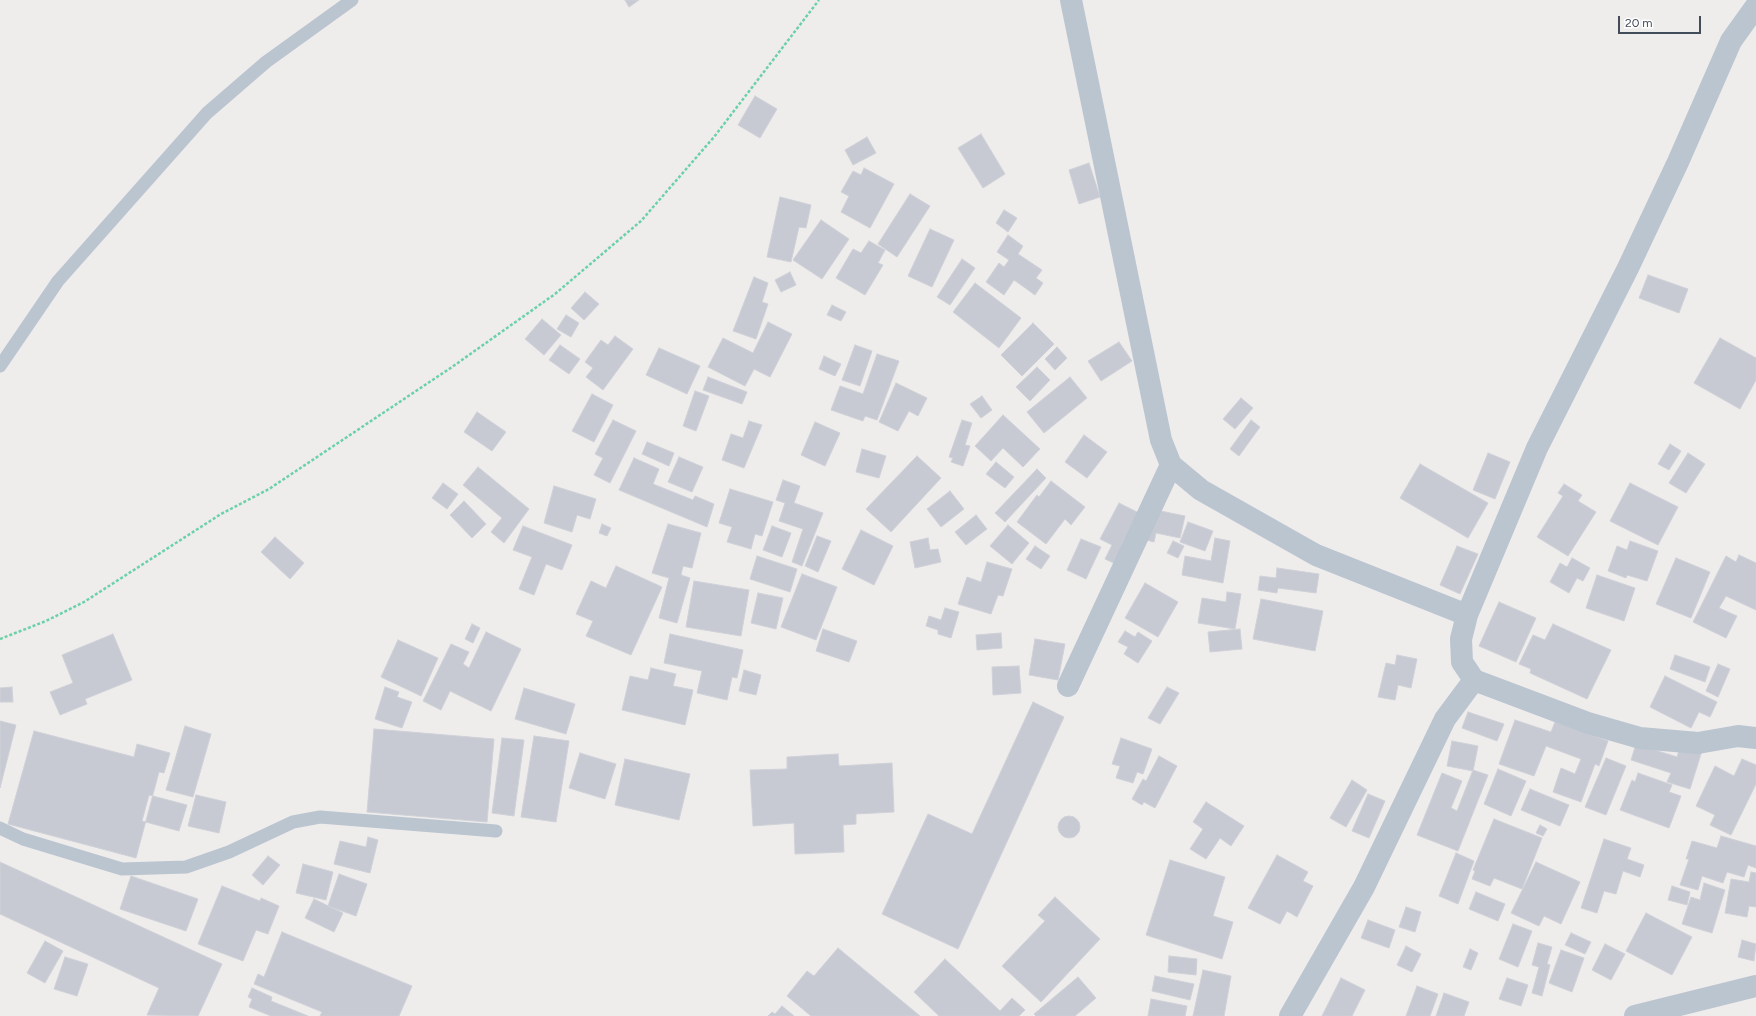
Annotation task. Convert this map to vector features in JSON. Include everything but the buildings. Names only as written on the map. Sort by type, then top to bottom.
[{"type":"street","points":[[1071,0],[1161,440],[1171,465],[1201,490],[1316,555],[1467,615]]},
{"type":"street","points":[[1756,6],[1731,41],[1678,162],[1628,268],[1537,448],[1467,615],[1461,639],[1462,662],[1474,680],[1588,723],[1640,738],[1698,744],[1738,736],[1756,738]]},
{"type":"street","points":[[1068,686],[1171,465]]},
{"type":"street","points":[[1290,1016],[1364,887],[1445,719],[1474,680]]},
{"type":"street","points":[[1635,1016],[1756,986]]},
{"type":"lane","points":[[0,366],[58,281],[207,113],[266,62],[352,0]]},
{"type":"lane","points":[[0,828],[23,839],[122,869],[186,867],[229,852],[292,822],[320,817],[496,831]]},
{"type":"path","points":[[0,639],[46,621],[84,602],[214,518],[270,490],[452,367],[555,294],[641,221],[714,137],[819,0]]}]
